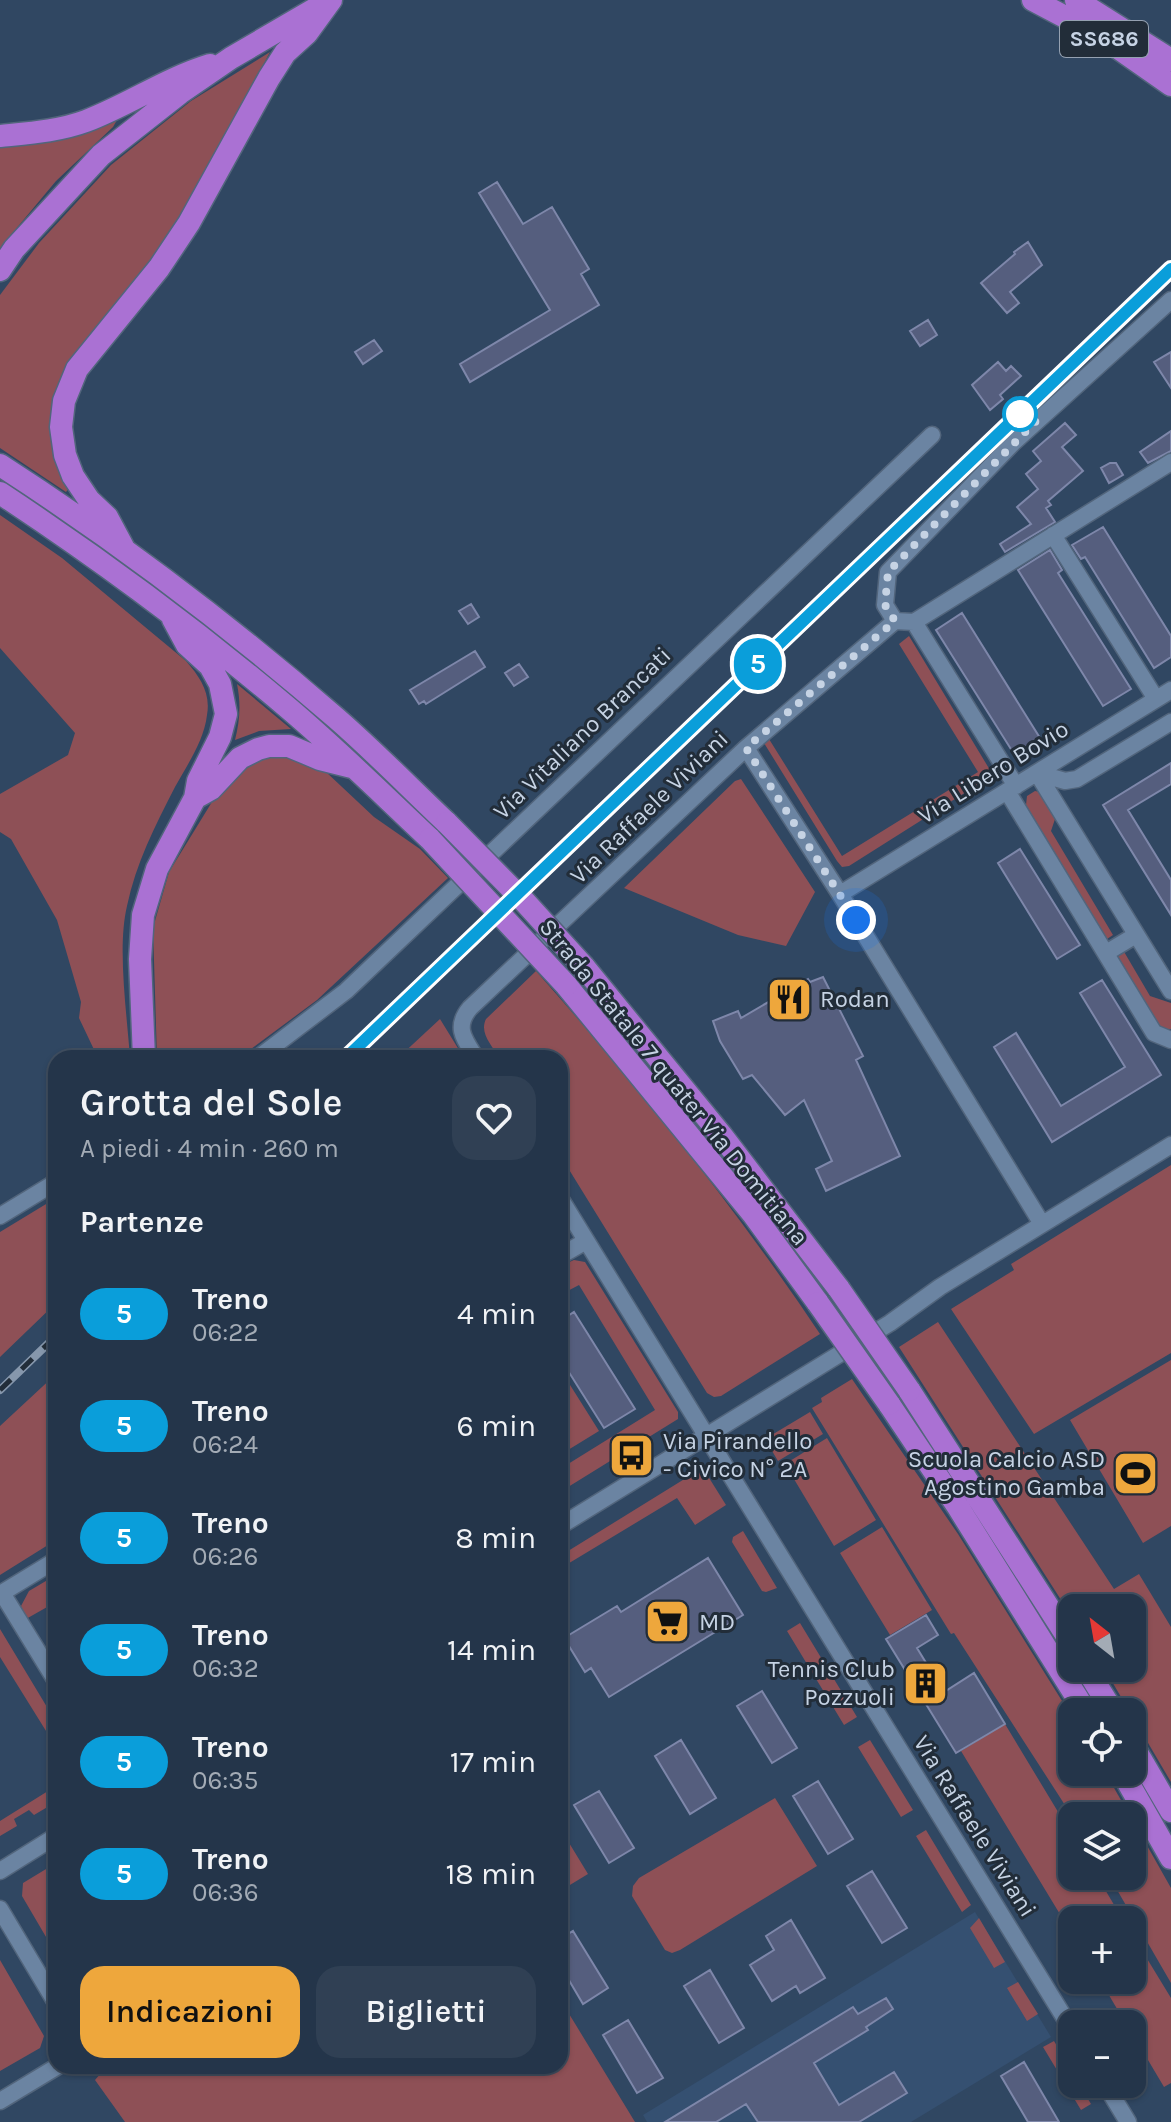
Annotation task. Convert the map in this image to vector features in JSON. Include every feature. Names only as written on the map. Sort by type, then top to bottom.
[{"type":"highway","points":[[0,270],[14,249],[101,155],[180,93],[231,58],[331,0]]},
{"type":"highway","points":[[123,547],[107,517],[89,500],[73,476],[65,455],[61,427],[64,401],[77,369],[159,268],[189,223],[285,53],[307,33],[331,0]]},
{"type":"highway","name":"SS686","points":[[1033,0],[1133,56],[1171,85]]},
{"type":"highway","name":"SS686","points":[[1076,0],[1170,56]]},
{"type":"highway","name":"SS686","points":[[1133,56],[1170,56]]},
{"type":"highway","points":[[0,136],[82,122],[130,101],[177,75],[231,58]]},
{"type":"highway","name":"Strada Statale 7 quater Via Domitiana","points":[[0,465],[123,547],[229,629],[338,720],[524,901],[584,967],[722,1136],[839,1289],[909,1390],[1058,1622]]},
{"type":"highway","name":"Strada Statale 7 quater Via Domitiana","points":[[0,493],[97,559],[289,709],[430,839],[566,985],[744,1203],[818,1303],[958,1507],[1077,1698]]},
{"type":"highway","points":[[144,1050],[140,959],[143,915],[157,869],[195,798],[198,781],[220,737],[226,714],[220,684],[210,666],[187,645],[169,613]]},
{"type":"highway","points":[[195,798],[211,789],[240,758],[269,746],[298,748],[320,759],[353,767]]},
{"type":"highway","points":[[1146,1768],[1171,1811]]},
{"type":"highway","points":[[1130,1786],[1171,1858]]},
{"type":"street","points":[[1171,300],[1014,442],[888,572],[885,605],[895,621],[914,622],[1171,462]]},
{"type":"street","name":"Via Vitaliano Brancati","points":[[269,1050],[346,991],[932,435]]},
{"type":"street","points":[[1053,535],[1156,699]]},
{"type":"street","name":"Via Raffaele Viviani","points":[[472,1050],[460,1029],[460,1021],[465,1014],[746,748],[895,621]]},
{"type":"street","points":[[914,622],[1154,1033],[1171,1040]]},
{"type":"street","name":"Via Libero Bovio","points":[[840,894],[1171,690]]},
{"type":"street","points":[[1037,773],[1065,781],[1077,779],[1171,722]]},
{"type":"street","points":[[746,748],[840,894],[1042,1224]]},
{"type":"street","points":[[1037,773],[1171,991]]},
{"type":"street","points":[[1106,953],[1136,935]]},
{"type":"street","points":[[568,1521],[1171,1145]]},
{"type":"street","points":[[0,1216],[48,1187]]},
{"type":"street","name":"Via Raffaele Viviani","points":[[568,1211],[1060,2010]]},
{"type":"street","points":[[568,1251],[586,1241]]},
{"type":"street","points":[[48,1565],[2,1593],[48,1668]]},
{"type":"street","points":[[0,1871],[48,1841]]},
{"type":"street","points":[[0,1909],[48,1990]]},
{"type":"street","points":[[0,2101],[48,2072]]},
{"type":"street","points":[[1113,2098],[1128,2122]]},
{"type":"shaded area","points":[[270,52],[200,186],[145,269],[68,366],[69,488],[66,492],[0,448],[0,295],[39,243],[111,165],[191,101]]},
{"type":"shaded area","points":[[113,117],[117,120],[113,127],[56,181],[0,248],[0,144]]},
{"type":"shaded area","points":[[0,515],[62,558],[186,661],[206,692],[208,707],[202,734],[147,845],[127,906],[123,961],[129,1050],[94,1050],[79,1018],[81,1002],[57,920],[11,839],[0,832],[0,794],[68,755],[75,733],[0,648]]},
{"type":"shaded area","points":[[909,636],[993,775],[849,866],[842,867],[764,743],[769,739],[842,856],[978,772],[899,644]]},
{"type":"shaded area","points":[[237,684],[291,729],[259,731],[235,740],[239,712]]},
{"type":"shaded area","points":[[280,755],[295,756],[325,771],[374,817],[420,849],[448,878],[317,1000],[250,1050],[157,1050],[153,928],[169,872],[215,797],[247,762]]},
{"type":"shaded area","points":[[741,779],[815,892],[786,946],[738,935],[624,888],[735,781]]},
{"type":"shaded area","points":[[1035,791],[1040,792],[1056,816],[1051,831],[1113,935],[1107,939],[1026,805],[1027,796]]},
{"type":"shaded area","points":[[1123,950],[1150,996],[1171,1003],[1171,1029],[1161,1029],[1116,953]]},
{"type":"shaded area","points":[[536,971],[684,1148],[820,1334],[721,1396],[714,1397],[707,1393],[568,1168],[568,1050],[495,1050],[484,1029],[486,1019]]},
{"type":"shaded area","points":[[440,1019],[459,1050],[407,1050]]},
{"type":"shaded area","points":[[1171,1165],[1171,1353],[1034,1434],[951,1309],[1014,1270],[1011,1264]]},
{"type":"shaded area","points":[[48,1203],[48,1311],[0,1357],[0,1232]]},
{"type":"shaded area","points":[[585,1262],[678,1412],[678,1419],[568,1487],[568,1464],[655,1410],[579,1285],[568,1291],[568,1263]]},
{"type":"shaded area","points":[[938,1322],[1114,1589],[1139,1574],[1171,1627],[1171,1782],[1146,1739],[1146,1698],[1122,1698],[1112,1682],[1146,1682],[1146,1594],[1058,1595],[899,1347]]},
{"type":"shaded area","name":"Scuola Calcio ASD Agostino Gamba","points":[[1171,1360],[1171,1526],[1143,1543],[1070,1420]]},
{"type":"shaded area","points":[[852,1379],[958,1534],[1060,1698],[1058,1786],[1113,1786],[1122,1802],[1063,1802],[954,1633],[951,1634],[812,1408],[822,1402],[821,1398]]},
{"type":"shaded area","points":[[48,1381],[48,1545],[0,1575],[0,1426]]},
{"type":"shaded area","points":[[568,1382],[599,1431],[568,1450]]},
{"type":"shaded area","points":[[810,1412],[823,1434],[778,1461],[765,1439]]},
{"type":"shaded area","points":[[827,1438],[876,1520],[834,1546],[785,1464]]},
{"type":"shaded area","points":[[699,1470],[706,1473],[726,1505],[695,1525],[677,1498],[568,1564],[568,1551]]},
{"type":"shaded area","points":[[882,1527],[932,1610],[890,1635],[840,1553]]},
{"type":"shaded area","points":[[743,1531],[777,1588],[762,1591],[732,1542],[733,1537]]},
{"type":"shaded area","points":[[48,1580],[48,1607],[26,1619],[21,1606],[29,1591]]},
{"type":"shaded area","points":[[800,1623],[857,1717],[844,1725],[787,1631]]},
{"type":"shaded area","points":[[0,1629],[48,1709],[48,1734],[0,1657]]},
{"type":"shaded area","points":[[1005,1724],[1058,1812],[1058,1890],[1105,1890],[1115,1906],[1058,1906],[1058,1911],[961,1751]]},
{"type":"shaded area","points":[[870,1740],[913,1810],[901,1817],[858,1747]]},
{"type":"shaded area","points":[[48,1791],[48,1807],[34,1815],[29,1810],[14,1819],[17,1826],[0,1836],[0,1821]]},
{"type":"shaded area","points":[[775,1798],[817,1866],[680,1950],[672,1953],[665,1950],[632,1896],[633,1886],[639,1878]]},
{"type":"shaded area","points":[[926,1830],[971,1905],[962,1912],[916,1836]]},
{"type":"shaded area","points":[[568,1841],[588,1874],[568,1886]]},
{"type":"shaded area","points":[[1146,1844],[1171,1888],[1171,1983],[1146,1940],[1146,1906],[1126,1906],[1117,1890],[1146,1890]]},
{"type":"shaded area","points":[[48,1868],[48,1940],[22,1896],[23,1883]]},
{"type":"shaded area","points":[[975,1912],[1051,2037],[911,2122],[647,2122],[643,2115]]},
{"type":"shaded area","points":[[979,1918],[1005,1962],[994,1968],[970,1928]]},
{"type":"shaded area","points":[[1146,1957],[1171,1998],[1171,2083],[1164,2087],[1146,2057],[1146,2010],[1118,2010],[1108,1994],[1146,1994]]},
{"type":"shaded area","points":[[0,1960],[44,2036],[40,2048],[0,2071]]},
{"type":"shaded area","points":[[1018,1982],[1038,2014],[1027,2021],[1007,1988]]},
{"type":"shaded area","points":[[568,2012],[635,2122],[125,2122],[95,2080],[100,2074],[568,2074]]},
{"type":"shaded area","points":[[1054,2041],[1058,2048],[1058,2072],[1043,2047]]},
{"type":"shaded area","points":[[1074,2098],[1087,2098],[1091,2104],[1081,2110]]},
{"type":"building","points":[[497,182],[523,224],[552,207],[589,269],[581,274],[599,305],[470,382],[460,364],[550,310],[479,193]]},
{"type":"building","points":[[1028,242],[1042,265],[1010,292],[1019,303],[1007,313],[981,283]]},
{"type":"building","points":[[928,320],[937,335],[920,346],[910,331]]},
{"type":"building","points":[[374,340],[382,351],[363,364],[355,352]]},
{"type":"building","points":[[1171,352],[1171,388],[1154,362]]},
{"type":"building","points":[[998,362],[1006,371],[1011,366],[1021,376],[1000,395],[1003,399],[990,410],[972,385]]},
{"type":"building","points":[[1065,423],[1076,435],[1062,447],[1083,471],[1048,501],[1051,505],[1046,508],[1055,522],[1005,552],[1000,544],[1031,524],[1017,507],[1038,489],[1026,474],[1041,461],[1033,451]]},
{"type":"building","points":[[1171,431],[1171,451],[1148,463],[1140,452]]},
{"type":"building","points":[[1116,463],[1123,475],[1109,483],[1101,468]]},
{"type":"building","points":[[1103,527],[1171,636],[1171,657],[1154,668],[1085,557],[1081,559],[1072,545]]},
{"type":"building","points":[[1050,550],[1062,570],[1058,573],[1131,689],[1103,706],[1018,570]]},
{"type":"building","points":[[471,604],[479,617],[468,624],[459,611]]},
{"type":"building","points":[[962,613],[1040,738],[1014,754],[936,630]]},
{"type":"building","points":[[475,651],[485,667],[426,704],[424,701],[419,704],[410,690]]},
{"type":"building","points":[[519,664],[528,677],[514,686],[505,673]]},
{"type":"building","points":[[1171,763],[1171,784],[1128,810],[1171,880],[1171,915],[1103,805]]},
{"type":"building","points":[[1020,849],[1080,945],[1057,959],[998,863]]},
{"type":"building","points":[[823,977],[863,1056],[856,1060],[900,1156],[826,1191],[816,1169],[832,1161],[804,1100],[785,1115],[752,1075],[743,1079],[720,1041],[713,1021],[738,1011],[741,1018],[808,979],[810,982]]},
{"type":"building","points":[[1102,980],[1161,1075],[1052,1142],[994,1047],[1016,1033],[1061,1106],[1125,1067],[1080,993]]},
{"type":"building","points":[[574,1312],[635,1409],[604,1428],[568,1371],[568,1316]]},
{"type":"building","name":"MD","points":[[708,1558],[743,1615],[609,1697],[591,1668],[585,1672],[568,1644],[568,1636],[617,1606],[621,1612]]},
{"type":"building","name":"Tennis Club Pozzuoli","points":[[926,1615],[938,1635],[917,1648],[944,1692],[974,1673],[1005,1724],[956,1753],[886,1639]]},
{"type":"building","points":[[762,1691],[797,1748],[772,1763],[737,1706]]},
{"type":"building","points":[[681,1740],[716,1798],[690,1814],[655,1756]]},
{"type":"building","points":[[818,1781],[853,1839],[828,1854],[793,1796]]},
{"type":"building","points":[[599,1791],[634,1848],[609,1863],[574,1805]]},
{"type":"building","points":[[872,1871],[907,1928],[882,1943],[847,1886]]},
{"type":"building","points":[[791,1920],[825,1978],[800,1993],[796,1986],[772,2001],[750,1965],[774,1950],[766,1936]]},
{"type":"building","points":[[573,1931],[608,1988],[583,2004],[568,1979],[568,1934]]},
{"type":"building","points":[[710,1970],[744,2028],[719,2043],[684,1986]]},
{"type":"building","points":[[886,1998],[893,2009],[866,2027],[868,2030],[814,2063],[839,2105],[894,2072],[907,2093],[859,2122],[758,2122],[746,2104],[716,2122],[665,2122],[853,2007],[858,2014]]},
{"type":"building","points":[[628,2020],[663,2078],[637,2093],[603,2035]]},
{"type":"building","points":[[1024,2062],[1059,2122],[1028,2122],[1001,2076]]},
{"type":"railway","points":[[354,1050],[1171,269]]},
{"type":"railway","points":[[0,1390],[48,1344]]},
{"type":"train","name":"5","points":[[354,1050],[1171,269]]},
{"type":"place","name":"Rodan","points":[[789,999]]},
{"type":"place","name":"Via Pirandello - Civico N° 2A","points":[[632,1455]]},
{"type":"place","name":"Scuola Calcio ASD Agostino Gamba","points":[[1136,1473]]},
{"type":"place","name":"MD","points":[[668,1622]]},
{"type":"place","name":"Tennis Club Pozzuoli","points":[[926,1683]]},
{"type":"route","points":[[856,920],[746,748],[895,621],[885,605],[888,572],[1036,421],[1020,414]]}]
